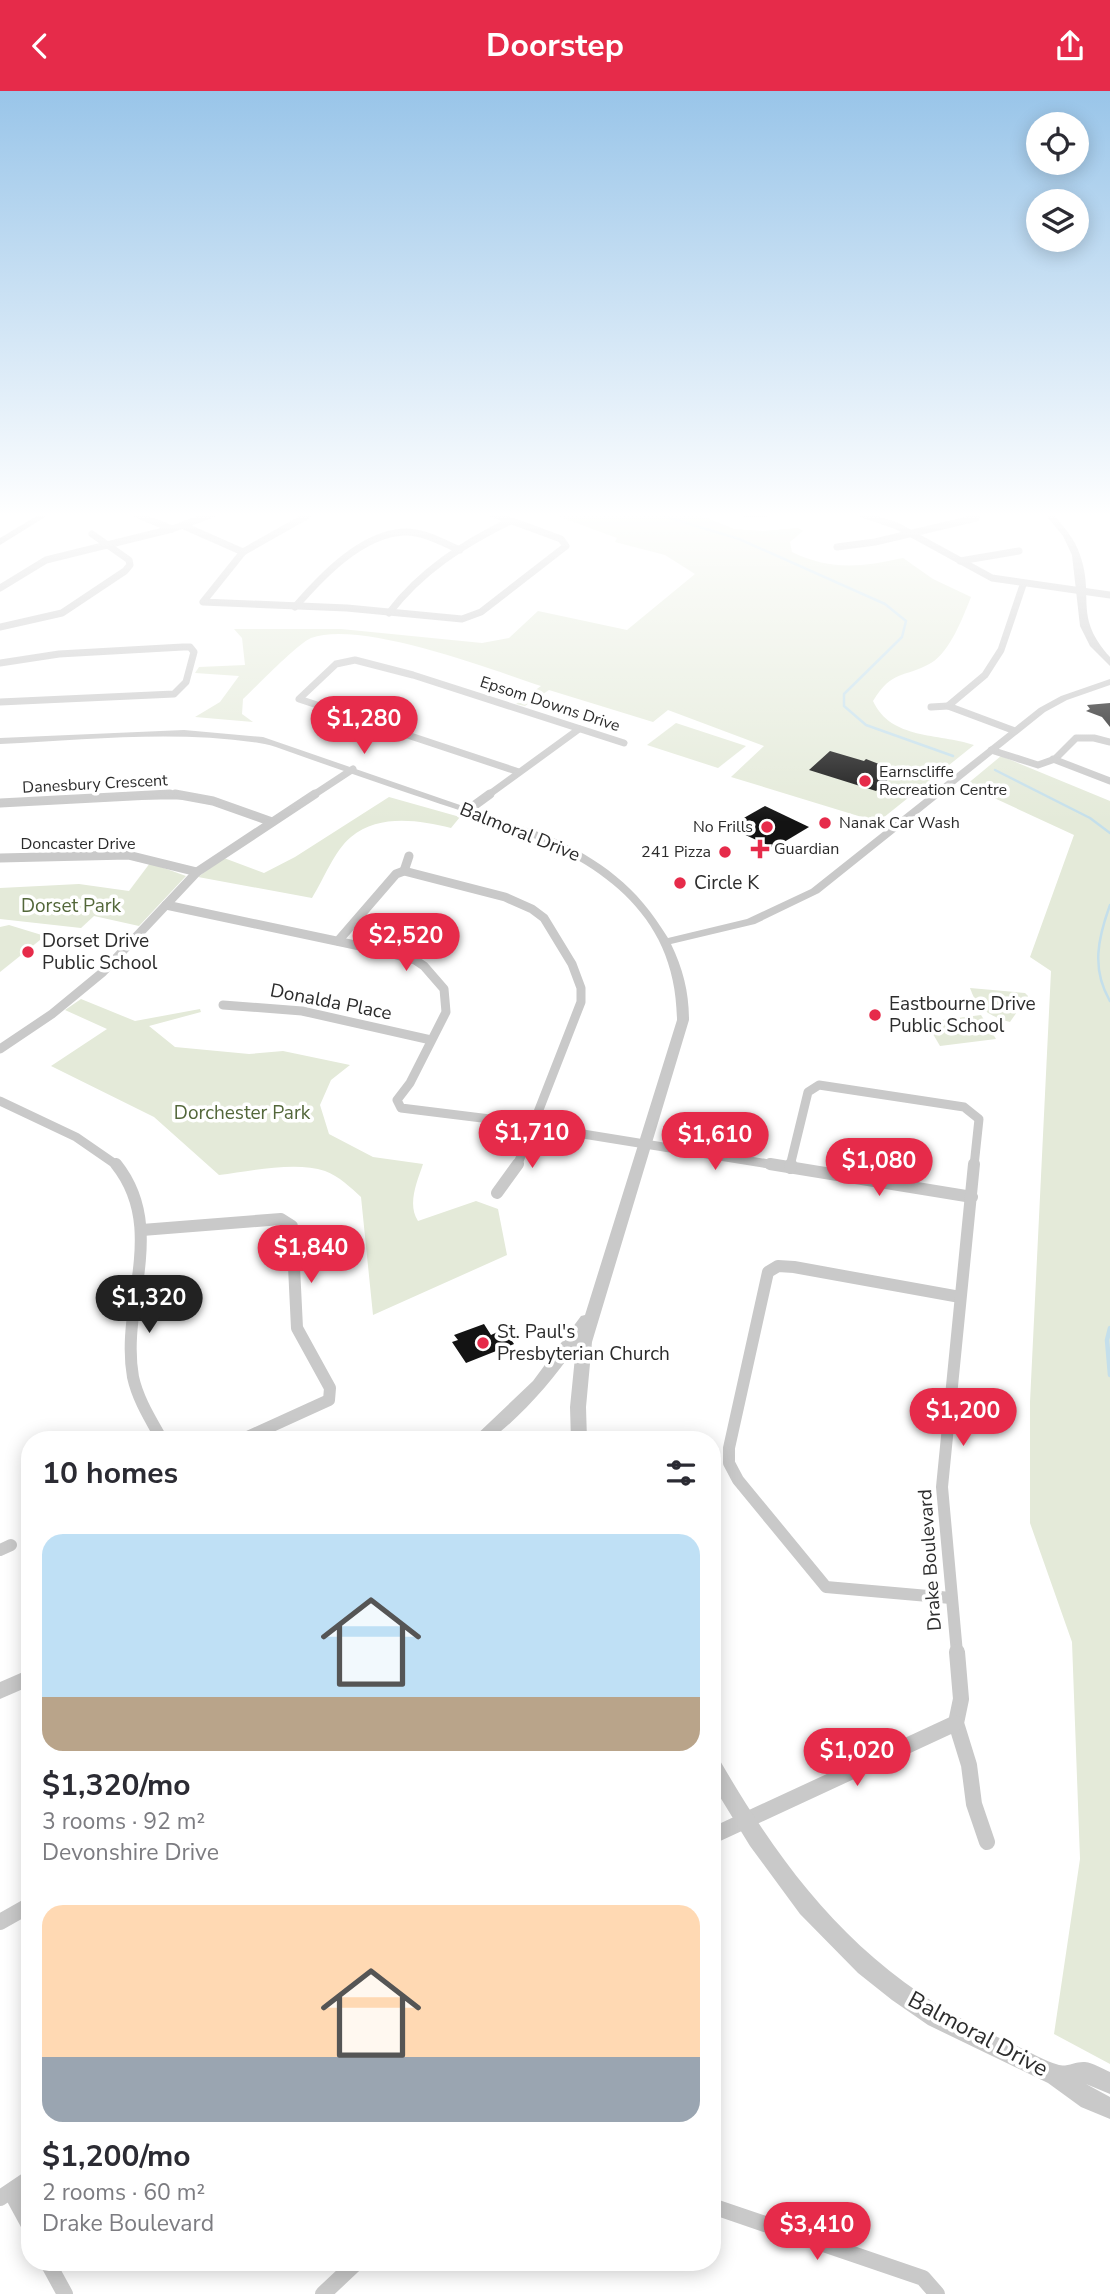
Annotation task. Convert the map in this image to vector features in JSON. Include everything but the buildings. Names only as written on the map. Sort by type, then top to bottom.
[{"type":"street","points":[[0,627],[45,617]]},
{"type":"street","points":[[430,617],[454,619],[469,617]]},
{"type":"street","points":[[948,706],[985,674],[1001,650],[1012,617]]},
{"type":"street","points":[[1087,617],[1089,635],[1110,663]]},
{"type":"street","points":[[0,663],[59,654],[183,647],[190,647],[194,652],[191,672],[183,687],[173,694],[0,702]]},
{"type":"street","name":"Epsom Downs Drive","points":[[519,772],[299,699],[336,664],[355,660],[413,675],[624,743]]},
{"type":"street","points":[[664,942],[751,922],[800,900],[1015,731],[1063,698],[1110,682]]},
{"type":"street","points":[[931,706],[948,706],[1015,731]]},
{"type":"street","points":[[468,810],[579,729]]},
{"type":"street","name":"Balmoral Drive","points":[[0,741],[208,733],[263,740],[354,769],[543,837],[595,864],[631,895],[676,964],[683,987],[683,1020],[593,1310],[580,1369],[579,1431]]},
{"type":"street","points":[[991,750],[1037,765],[1053,759],[1078,736],[1089,735],[1110,742]]},
{"type":"street","points":[[1053,759],[1110,781]]},
{"type":"street","points":[[0,1049],[52,1014],[103,972],[197,872],[354,769]]},
{"type":"street","name":"Danesbury Crescent","points":[[0,803],[174,794],[213,801],[271,822]]},
{"type":"street","name":"Doncaster Drive","points":[[0,858],[128,855],[197,872]]},
{"type":"street","points":[[404,871],[410,856]]},
{"type":"street","points":[[338,941],[396,874],[404,871],[505,897],[532,909],[544,918],[572,964],[581,988],[578,1014],[517,1166],[497,1193]]},
{"type":"street","points":[[166,905],[415,960],[435,976],[444,989],[446,1013],[410,1083],[397,1100],[398,1105],[972,1197]]},
{"type":"street","name":"Donalda Place","points":[[223,1005],[249,1004],[307,1013],[431,1040]]},
{"type":"street","name":"Drake Boulevard","points":[[790,1168],[811,1087],[828,1086],[964,1107],[979,1119],[942,1487],[961,1699],[956,1723]]},
{"type":"street","points":[[0,1101],[86,1142],[115,1164],[134,1189],[142,1230],[132,1368],[140,1400],[157,1431]]},
{"type":"street","points":[[142,1230],[281,1219],[292,1226],[297,1328],[330,1388],[329,1400],[261,1431]]},
{"type":"street","points":[[951,1598],[867,1593],[826,1587],[738,1480],[729,1463],[729,1448],[768,1272],[774,1267],[794,1267],[960,1297]]},
{"type":"street","points":[[490,1431],[521,1406],[546,1380],[593,1310]]},
{"type":"street","points":[[0,1691],[21,1681]]},
{"type":"street","points":[[721,1831],[956,1723],[969,1765],[974,1804],[987,1842]]},
{"type":"street","name":"Balmoral Drive","points":[[721,1781],[780,1877],[806,1908],[877,1976],[938,2018],[1060,2077],[1085,2097],[1110,2108]]},
{"type":"street","points":[[0,1922],[21,1911]]},
{"type":"street","name":"Balmoral Drive","points":[[1060,2077],[1086,2073],[1110,2083]]},
{"type":"street","points":[[21,2184],[6,2195],[21,2215]]},
{"type":"street","points":[[721,2209],[923,2278],[937,2294]]},
{"type":"street","points":[[52,2271],[65,2294]]},
{"type":"street","points":[[323,2294],[347,2271]]},
{"type":"green space","points":[[532,617],[565,617],[627,630],[643,617],[962,617],[938,658],[892,679],[873,701],[881,714],[903,729],[974,745],[878,822],[731,777],[764,746],[668,710],[653,722],[549,690],[525,706],[516,704],[541,686],[426,649],[361,636],[333,634],[311,638],[305,642],[243,699],[242,714],[253,722],[195,717],[220,702],[239,676],[195,673],[199,667],[245,665],[242,638],[234,629],[341,629],[482,643],[509,638]]},
{"type":"green space","points":[[676,723],[746,746],[718,768],[647,745]]},
{"type":"green space","points":[[1001,756],[1110,801],[1110,2064],[1054,2034],[1080,1859],[1072,1642],[1030,1523],[1030,1402],[1051,971],[1030,957],[1074,835],[966,785]]},
{"type":"green space","points":[[389,797],[460,817],[451,828],[399,821],[386,822],[362,830],[339,850],[312,898],[198,877],[224,858],[264,873],[295,857]]},
{"type":"green space","name":"Dorset Park","points":[[150,863],[186,876],[139,926],[94,916],[81,928],[0,919],[0,888],[79,884],[129,891]]},
{"type":"green space","points":[[9,925],[45,936],[0,972],[0,927]]},
{"type":"green space","points":[[970,988],[1025,993],[1028,996],[1010,1022],[985,1011]]},
{"type":"green space","name":"Dorchester Park","points":[[81,999],[135,1021],[200,1009],[201,1012],[149,1026],[175,1047],[249,1054],[283,1051],[350,1065],[331,1080],[320,1105],[329,1134],[373,1157],[423,1164],[413,1200],[418,1221],[476,1201],[498,1209],[507,1255],[373,1315],[361,1197],[335,1176],[313,1168],[273,1168],[219,1175],[154,1117],[51,1066],[107,1029],[65,1010]]},
{"type":"green space","points":[[981,1015],[996,1039],[940,1046],[926,1022]]},
{"type":"waterway","points":[[901,617],[906,621],[902,637],[844,694],[844,706],[866,725],[953,756]]},
{"type":"waterway","points":[[995,770],[1090,818],[1110,833]]},
{"type":"waterway","points":[[1110,905],[1098,953],[1100,977],[1110,1001]]},
{"type":"waterway","points":[[1110,1328],[1107,1340],[1110,1375]]},
{"type":"place","name":"Earnscliffe Recreation Centre","points":[[865,781]]},
{"type":"place","name":"Nanak Car Wash","points":[[825,823]]},
{"type":"place","name":"No Frills","points":[[767,827]]},
{"type":"place","name":"Guardian","points":[[760,849]]},
{"type":"place","name":"241 Pizza","points":[[725,852]]},
{"type":"place","name":"Circle K","points":[[680,883]]},
{"type":"place","name":"Dorset Drive Public School","points":[[28,952]]},
{"type":"place","name":"Eastbourne Drive Public School","points":[[875,1015]]},
{"type":"place","name":"St. Paul's Presbyterian Church","points":[[483,1343]]}]
